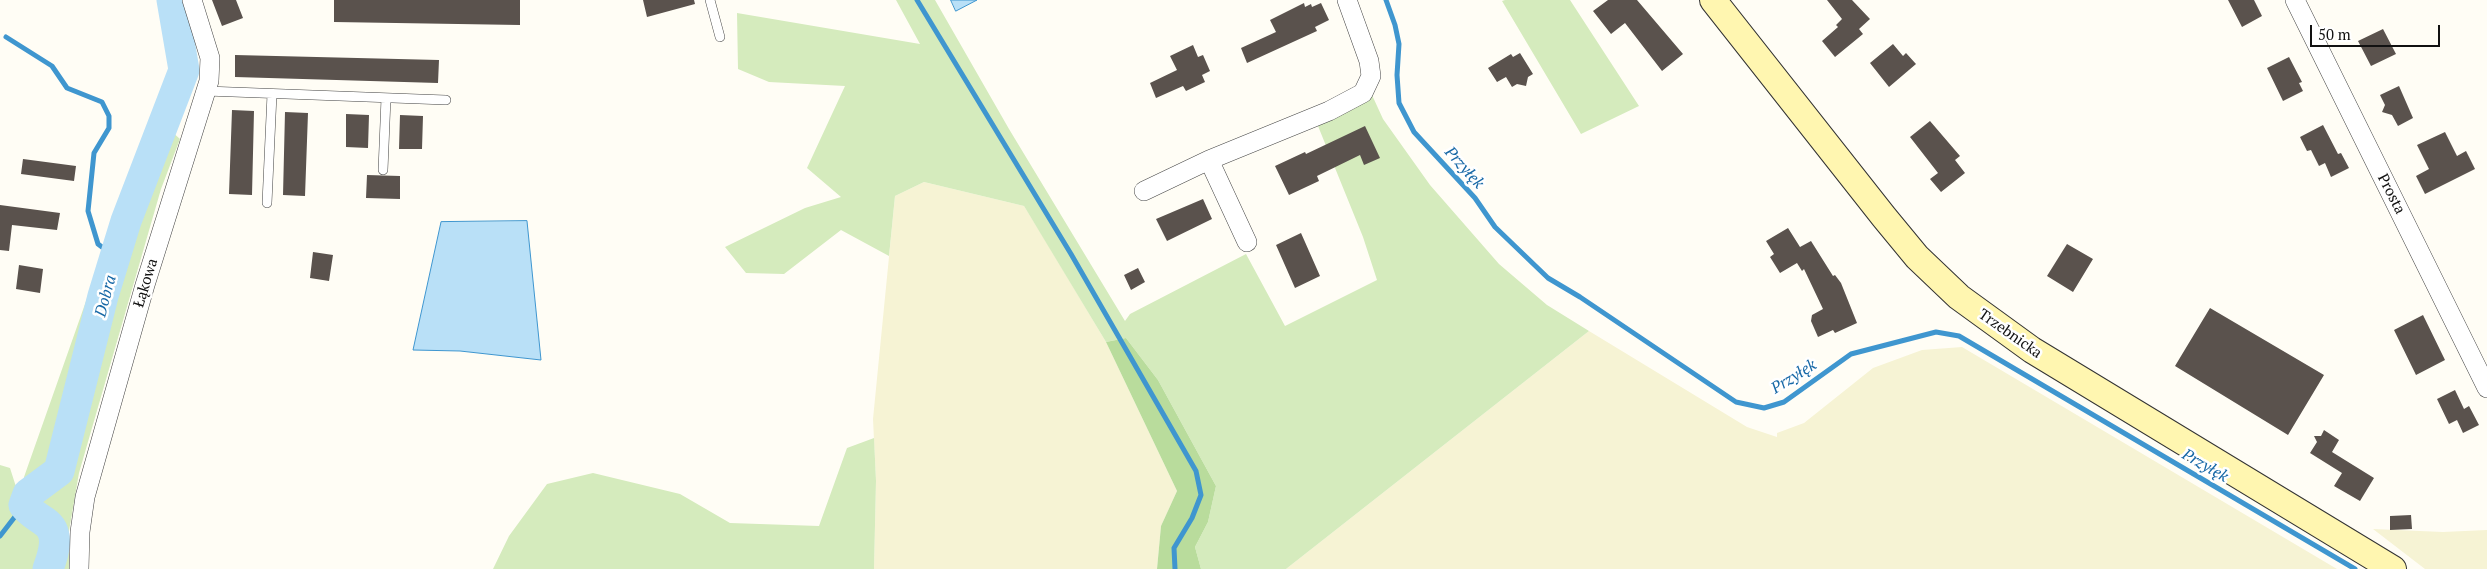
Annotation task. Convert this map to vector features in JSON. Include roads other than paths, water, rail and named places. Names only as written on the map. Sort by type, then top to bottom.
[{"type":"street","name":"Łąkowa","points":[[79,569],[80,532],[86,497],[145,285],[206,92],[210,58],[192,0]]},
{"type":"street","points":[[1144,191],[1209,160],[1329,111],[1363,93],[1371,76],[1369,61],[1347,0]]},
{"type":"street","name":"Trzebnicka","points":[[1713,0],[1917,257],[1959,296],[2032,350],[2393,569]]},
{"type":"street","name":"Prosta","points":[[2296,0],[2487,388]]},
{"type":"street","points":[[1209,160],[1246,242]]},
{"type":"lane","points":[[710,0],[720,37]]},
{"type":"lane","points":[[206,92],[446,100]]},
{"type":"lane","points":[[267,203],[272,94]]},
{"type":"lane","points":[[383,170],[386,98]]},
{"type":"water","points":[[951,0],[977,0],[956,11]]},
{"type":"water","points":[[527,221],[541,360],[460,351],[413,350],[441,222]]},
{"type":"waterway","name":"Dobra","points":[[48,569],[54,544],[53,532],[45,522],[24,505],[28,494],[59,471],[103,296],[126,221],[184,70],[172,0]]},
{"type":"waterway","points":[[917,0],[1071,254],[1196,471],[1201,495],[1192,518],[1174,548],[1175,569]]},
{"type":"waterway","name":"Przyłęk","points":[[1386,0],[1395,25],[1399,44],[1397,75],[1399,103],[1414,132],[1475,198],[1495,227],[1548,278],[1580,297],[1736,402],[1764,408],[1784,402],[1851,354],[1936,332],[1959,336],[2355,569]]},
{"type":"waterway","points":[[6,37],[52,66],[67,88],[102,102],[109,116],[109,128],[94,153],[88,211],[98,244],[115,257]]},
{"type":"waterway","points":[[0,536],[24,505]]}]
